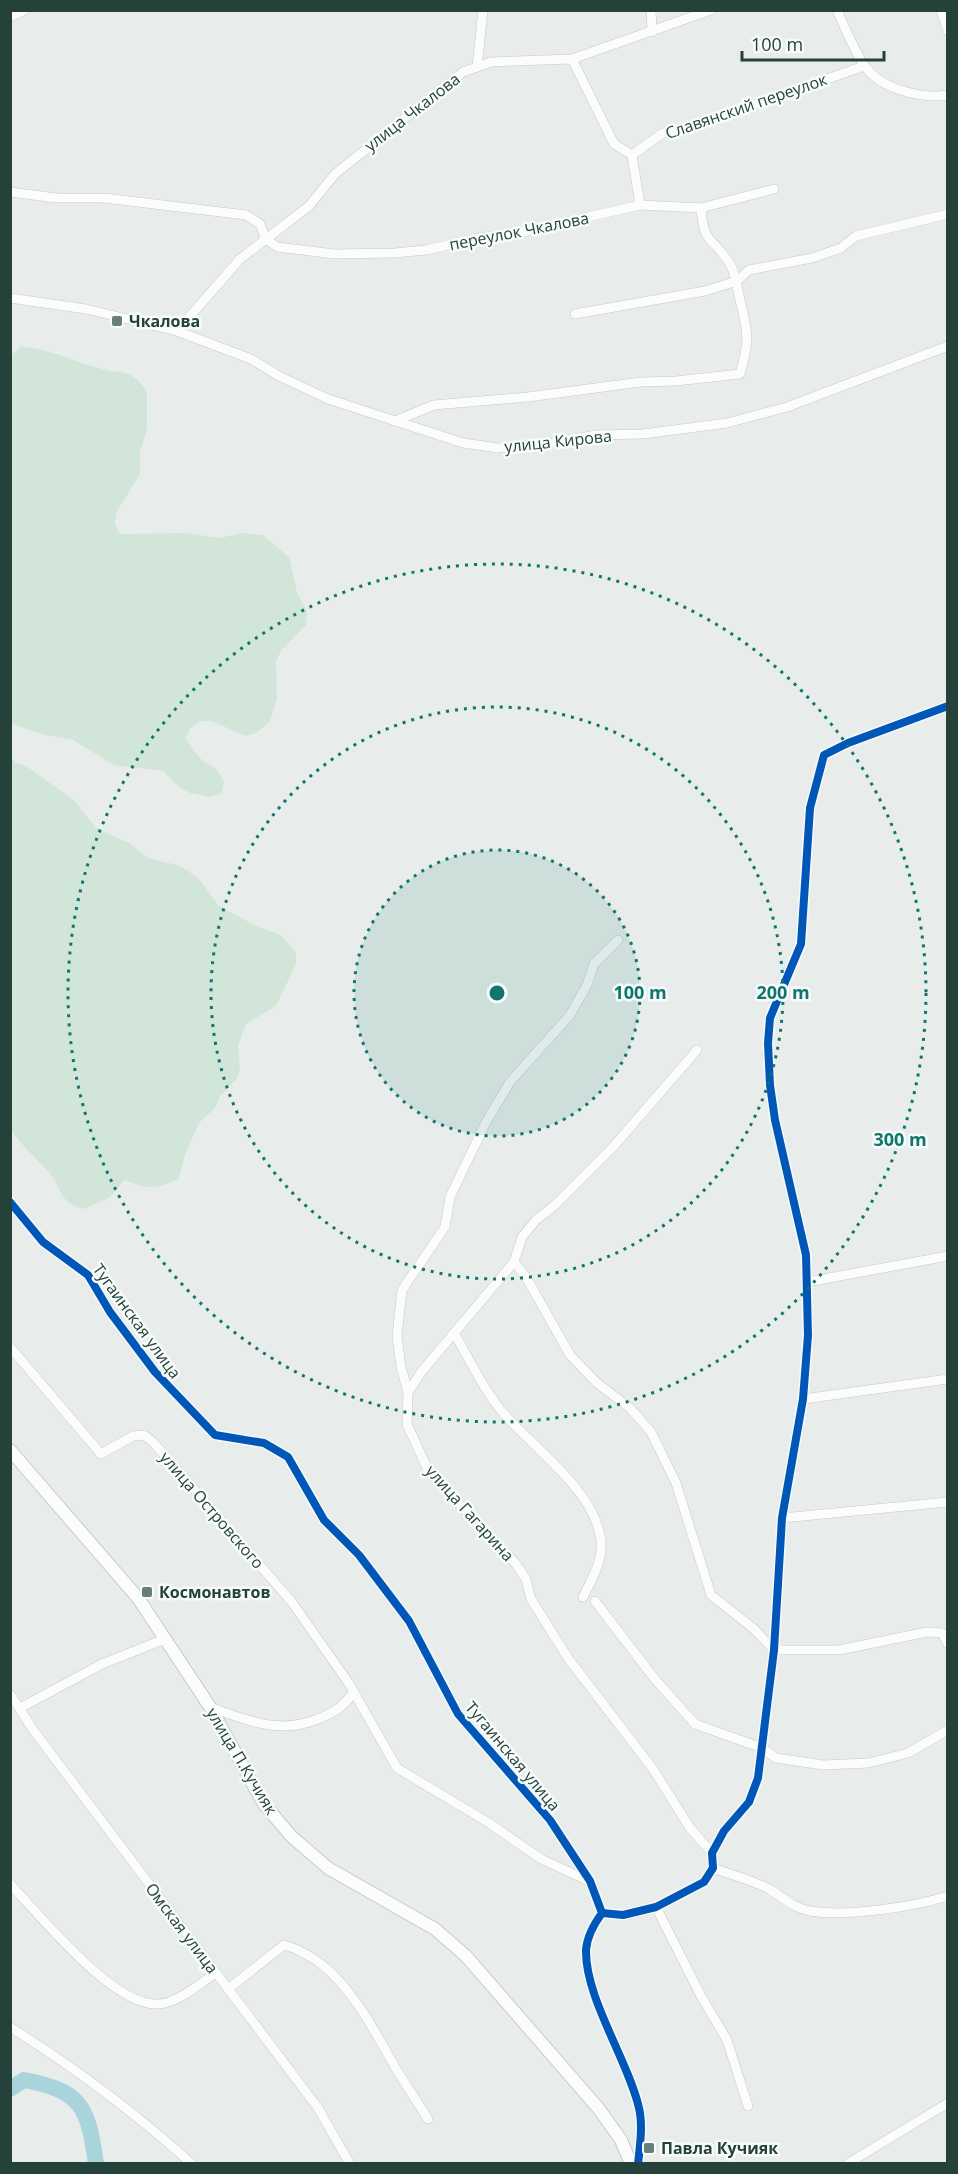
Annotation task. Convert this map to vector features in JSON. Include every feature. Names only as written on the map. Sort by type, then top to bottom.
[{"type":"street","points":[[10,17],[25,10]]},
{"type":"street","points":[[477,67],[483,10]]},
{"type":"street","points":[[651,10],[652,32]]},
{"type":"street","name":"улица Чкалова","points":[[177,331],[240,260],[265,238],[309,206],[335,174],[463,72],[491,62],[573,59],[711,10]]},
{"type":"street","points":[[837,10],[864,66],[886,83],[909,92],[936,97],[948,95]]},
{"type":"street","points":[[941,10],[948,31]]},
{"type":"street","points":[[573,59],[614,144],[632,155],[640,205]]},
{"type":"street","name":"Славянский переулок","points":[[632,155],[663,134],[700,124],[864,66]]},
{"type":"street","name":"переулок Чкалова","points":[[265,238],[277,247],[335,254],[426,250],[474,238],[523,232],[640,205],[700,208],[774,189]]},
{"type":"street","points":[[10,192],[56,198],[114,199],[246,215],[260,224],[265,238]]},
{"type":"street","points":[[395,422],[434,405],[528,397],[641,382],[676,381],[740,374],[748,341],[748,326],[737,280],[730,264],[707,239],[700,208]]},
{"type":"street","points":[[575,314],[705,291],[737,280],[749,270],[813,258],[841,248],[856,236],[948,214]]},
{"type":"street","name":"улица Кирова","points":[[10,298],[86,309],[177,331],[251,358],[279,376],[328,399],[462,443],[498,448],[553,443],[596,435],[687,429],[746,418],[787,406],[948,346]]},
{"type":"street","points":[[638,2163],[639,2109],[594,1989],[586,1948],[593,1924],[602,1913],[622,1915],[656,1906],[704,1882],[713,1868],[712,1853],[724,1831],[749,1802],[758,1779],[774,1650],[782,1518],[803,1399],[808,1335],[807,1282],[798,1213],[775,1120],[770,1085],[768,1042],[770,1018],[801,944],[813,789],[824,755],[848,743],[948,706]]},
{"type":"street","name":"улица Гагарина","points":[[618,940],[594,964],[587,985],[570,1015],[547,1038],[504,1092],[486,1122],[450,1197],[445,1227],[402,1290],[397,1336],[401,1367],[408,1392],[407,1424],[429,1472],[516,1564],[526,1579],[531,1599],[568,1658],[653,1768],[690,1828],[712,1853]]},
{"type":"street","points":[[408,1392],[514,1262],[522,1237],[536,1220],[555,1205],[613,1148],[697,1050]]},
{"type":"street","name":"Тугаинская улица","points":[[10,1202],[44,1242],[62,1257],[79,1265],[88,1275],[110,1312],[155,1372],[215,1435],[264,1443],[288,1457],[324,1520],[359,1555],[409,1621],[458,1714],[550,1820],[590,1881],[602,1913]]},
{"type":"street","points":[[807,1282],[948,1256]]},
{"type":"street","points":[[514,1262],[526,1277],[570,1355],[597,1383],[630,1408],[651,1432],[676,1483],[711,1595],[754,1629],[774,1650],[838,1650],[927,1632],[942,1633],[948,1644]]},
{"type":"street","points":[[454,1333],[504,1414],[557,1466],[594,1515],[601,1542],[595,1574],[583,1598]]},
{"type":"street","name":"улица Островского","points":[[10,1347],[101,1454],[134,1436],[144,1435],[153,1442],[291,1601],[354,1692],[398,1768],[489,1823],[541,1859],[590,1881]]},
{"type":"street","points":[[803,1399],[948,1379]]},
{"type":"street","name":"улица П.Кучияк","points":[[10,1450],[138,1598],[210,1707],[264,1804],[291,1836],[328,1868],[435,1929],[466,1956],[599,2109],[621,2140],[631,2163]]},
{"type":"street","points":[[782,1518],[948,1502]]},
{"type":"street","points":[[595,1600],[654,1678],[695,1724],[762,1748],[776,1758],[823,1765],[869,1763],[908,1753],[948,1730]]},
{"type":"street","points":[[20,1708],[102,1664],[165,1639]]},
{"type":"street","points":[[210,1707],[253,1723],[280,1728],[307,1724],[342,1709],[354,1692]]},
{"type":"street","name":"Омская улица","points":[[10,1694],[318,2108],[350,2163]]},
{"type":"street","points":[[713,1868],[769,1889],[790,1904],[810,1911],[842,1911],[915,1905],[948,1896]]},
{"type":"street","points":[[10,1884],[97,1974],[125,1995],[159,2004],[179,1997],[216,1973]]},
{"type":"street","points":[[656,1906],[727,2040],[748,2106]]},
{"type":"street","points":[[228,1989],[284,1945],[293,1947],[322,1965],[368,2017],[398,2072],[428,2119]]},
{"type":"street","points":[[10,2027],[79,2070],[137,2115],[192,2163]]},
{"type":"street","points":[[847,2163],[948,2103]]},
{"type":"green space","points":[[21,347],[43,350],[133,376],[147,391],[147,430],[140,451],[140,474],[116,513],[115,524],[120,534],[186,533],[220,538],[242,533],[263,535],[289,557],[297,592],[307,612],[306,625],[281,651],[276,661],[277,698],[270,721],[256,733],[245,736],[212,721],[201,721],[191,728],[185,738],[200,758],[216,769],[221,776],[224,781],[222,793],[211,797],[190,793],[180,788],[163,771],[114,765],[73,740],[40,734],[11,723],[10,356]]},
{"type":"green space","points":[[11,756],[16,763],[26,766],[74,800],[96,828],[129,843],[148,858],[181,866],[199,879],[219,906],[258,927],[281,935],[296,953],[296,964],[276,1006],[246,1024],[238,1046],[240,1070],[236,1080],[220,1096],[216,1107],[199,1123],[185,1155],[179,1178],[165,1185],[152,1187],[125,1180],[109,1198],[84,1209],[64,1198],[52,1176],[23,1146],[11,1129]]},
{"type":"waterway","points":[[10,2089],[24,2080],[44,2084],[71,2097],[79,2105],[90,2129],[96,2164]]},
{"type":"cycle path","points":[[602,1913],[623,1915],[656,1907],[704,1882],[713,1868],[712,1853],[724,1831],[749,1802],[758,1778],[774,1650],[782,1518],[803,1399],[808,1335],[806,1255],[775,1120],[770,1085],[768,1043],[770,1018],[801,944],[810,808],[824,755],[848,743],[948,706]]},
{"type":"cycle path","points":[[10,1202],[43,1242],[88,1275],[110,1312],[155,1372],[215,1435],[264,1443],[288,1457],[324,1520],[359,1555],[409,1621],[458,1714],[550,1820],[590,1881],[602,1913],[588,1940],[586,1950],[588,1969],[599,2008],[634,2089],[639,2108],[641,2128],[638,2164]]},
{"type":"place","name":"Чкалова","points":[[117,321]]},
{"type":"place","name":"Космонавтов","points":[[147,1592]]},
{"type":"place","name":"Павла Кучияк","points":[[649,2148]]}]
